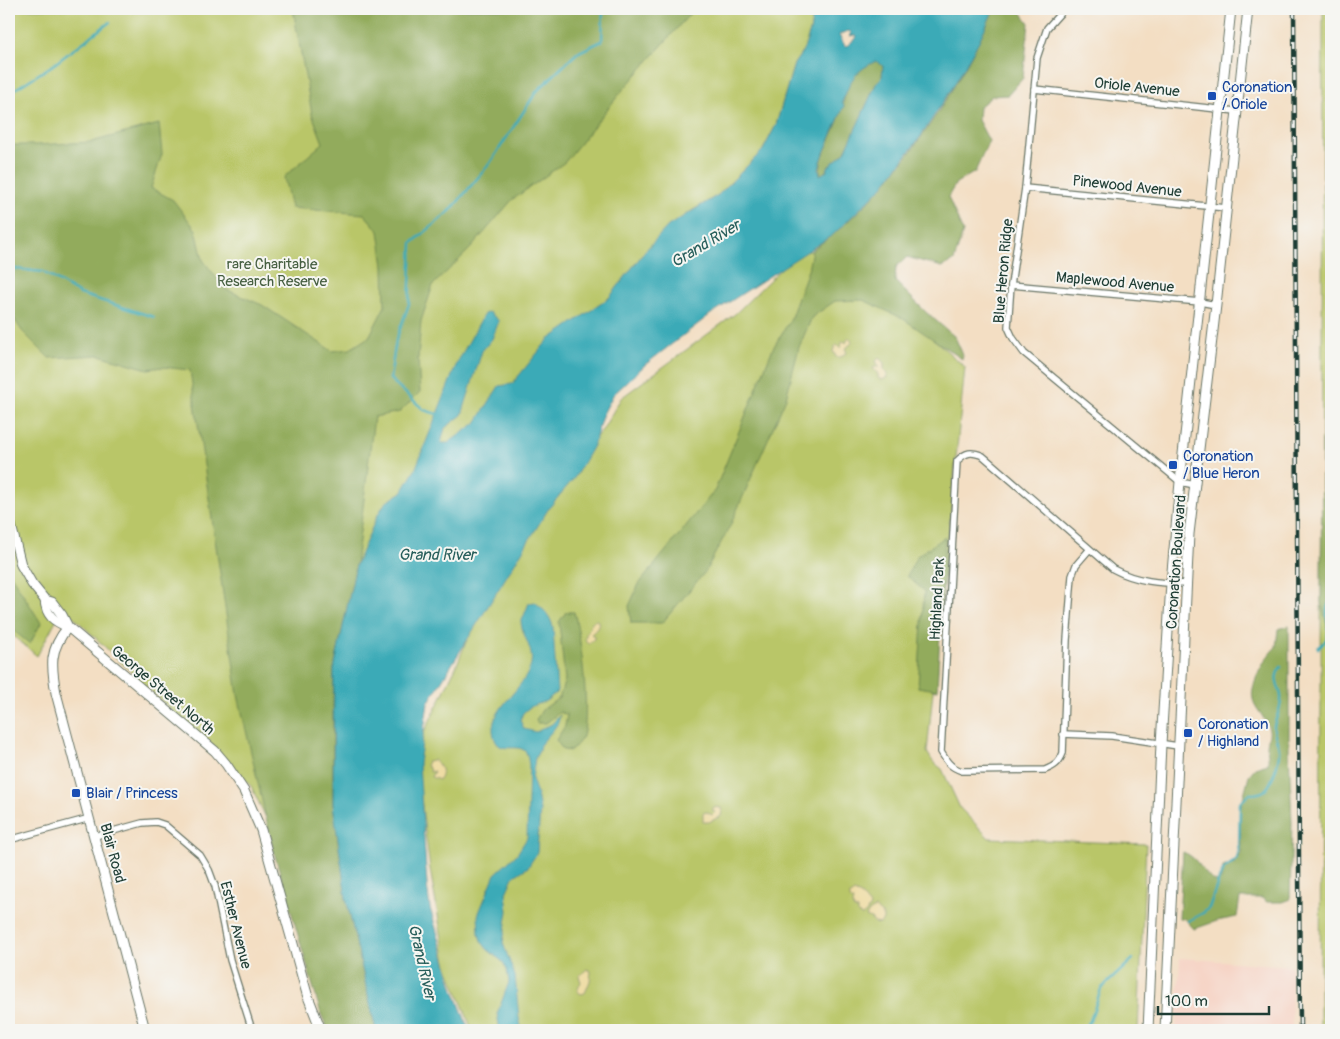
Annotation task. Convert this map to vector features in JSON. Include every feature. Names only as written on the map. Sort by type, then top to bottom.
[{"type":"main road","name":"Coronation Boulevard","points":[[1148,1030],[1160,744],[1170,583],[1220,108],[1228,9]]},
{"type":"main road","name":"Coronation Boulevard","points":[[1165,1030],[1189,534],[1209,370],[1248,10]]},
{"type":"main road","points":[[1192,369],[1209,370]]},
{"type":"main road","points":[[9,517],[21,565],[44,600],[45,609],[56,622],[68,627]]},
{"type":"main road","name":"George Street North","points":[[68,627],[215,751],[236,778],[252,805],[261,830],[307,994],[321,1030]]},
{"type":"main road","name":"Blair Road","points":[[68,627],[59,638],[53,650],[54,679],[145,1030]]},
{"type":"main road","points":[[1155,887],[1171,888]]},
{"type":"street","name":"Blue Heron Ridge","points":[[1064,9],[1043,37],[1037,58],[1025,188],[1011,285],[1008,327],[1013,338],[1024,353],[1180,482],[1195,486]]},
{"type":"street","points":[[1228,9],[1248,10]]},
{"type":"street","name":"Oriole Avenue","points":[[1034,89],[1236,111]]},
{"type":"street","name":"Pinewood Avenue","points":[[1025,188],[1226,208]]},
{"type":"street","name":"Maplewood Avenue","points":[[1011,285],[1216,305]]},
{"type":"street","name":"Highland Park","points":[[1090,550],[1076,565],[1072,576],[1062,753],[1060,760],[1055,766],[1045,770],[962,771],[953,768],[947,763],[941,752],[956,460],[967,452],[983,456],[1113,569],[1140,580],[1187,584]]},
{"type":"street","points":[[1063,734],[1112,736],[1178,746]]},
{"type":"street","points":[[9,840],[90,818]]},
{"type":"street","name":"Esther Avenue","points":[[95,836],[142,823],[156,822],[165,825],[200,855],[209,870],[215,886],[230,960],[252,1030]]},
{"type":"shaded area","points":[[1180,958],[1291,966],[1292,1030],[1176,1030]]},
{"type":"green space","name":"rare Charitable Research Reserve","points":[[9,9],[814,9],[810,32],[803,51],[794,64],[776,125],[763,150],[718,195],[688,213],[624,279],[609,298],[594,309],[262,797],[267,820],[251,786],[63,607],[37,656],[9,632]]},
{"type":"green space","points":[[293,9],[694,9],[621,92],[565,162],[512,200],[470,249],[433,285],[421,321],[418,358],[420,392],[400,412],[374,417],[356,565],[334,669],[333,804],[346,898],[376,1030],[328,1030],[321,1014],[273,849],[238,695],[190,370],[162,367],[148,369],[99,355],[49,358],[22,331],[9,311],[9,223],[12,218],[9,214],[9,145],[91,142],[159,124],[162,154],[151,188],[173,200],[196,230],[203,260],[225,289],[262,305],[332,351],[350,349],[369,337],[385,306],[384,266],[379,231],[364,214],[291,208],[284,177],[323,143],[312,114]]},
{"type":"green space","points":[[994,9],[1019,9],[1029,23],[1023,78],[1008,95],[992,96],[979,107],[978,120],[989,141],[975,172],[956,183],[948,197],[963,232],[954,261],[942,267],[907,257],[896,267],[895,281],[927,313],[955,337],[963,355],[962,359],[902,318],[863,300],[835,301],[812,317],[799,347],[786,398],[730,526],[705,572],[662,623],[631,623],[629,606],[639,584],[715,490],[773,348],[790,320],[808,270],[812,250],[841,227],[868,201],[894,173],[918,142],[960,76]]},
{"type":"green space","points":[[1323,9],[1331,9],[1331,1030],[1320,1030]]},
{"type":"green space","points":[[876,61],[883,66],[882,77],[876,84],[845,152],[828,167],[827,171],[820,175],[824,154],[838,121],[850,81],[863,67]]},
{"type":"green space","points":[[831,248],[965,367],[927,752],[933,762],[942,769],[960,808],[989,838],[1146,844],[1138,1030],[472,1030],[446,962],[430,869],[415,751],[455,669],[510,536],[603,429],[621,398],[735,314],[797,253]]},
{"type":"green space","points":[[1322,441],[1331,447],[1331,642],[1321,603]]},
{"type":"green space","points":[[945,537],[937,690],[918,687],[924,591],[907,576],[917,556]]},
{"type":"green space","points":[[9,572],[41,623],[30,644],[9,627]]},
{"type":"green space","points":[[566,612],[574,612],[577,623],[582,655],[586,709],[583,736],[571,751],[563,750],[556,740],[565,726],[567,715],[560,712],[546,723],[537,723],[536,720],[542,710],[559,698],[565,680],[559,622]]},
{"type":"green space","points":[[1289,626],[1289,750],[1292,823],[1290,899],[1282,902],[1267,902],[1262,898],[1240,898],[1237,917],[1217,921],[1194,929],[1185,919],[1179,918],[1183,852],[1194,859],[1207,875],[1216,882],[1221,880],[1223,867],[1235,863],[1241,853],[1240,810],[1249,775],[1255,768],[1268,764],[1267,745],[1269,730],[1267,723],[1256,707],[1252,693],[1263,664],[1276,647],[1278,629]]},
{"type":"sand","points":[[848,338],[851,339],[852,343],[845,349],[847,352],[841,357],[836,357],[833,351],[835,346],[837,345],[841,348],[842,342],[846,343]]},
{"type":"sand","points":[[879,358],[884,363],[884,371],[888,374],[882,380],[878,378],[878,374],[873,368],[879,367],[876,361]]},
{"type":"sand","points":[[596,620],[598,621],[598,627],[591,634],[594,636],[594,639],[588,644],[585,639],[587,631],[591,623]]},
{"type":"sand","points":[[433,760],[441,769],[439,780],[431,777],[434,771],[430,772],[426,766],[428,761]]},
{"type":"sand","points":[[714,807],[721,808],[721,816],[709,822],[703,822],[703,813],[707,812],[712,815],[715,812],[712,810]]},
{"type":"sand","points":[[854,892],[861,895],[870,906],[862,916],[858,914],[858,910],[854,909],[853,901],[850,899],[850,895]]},
{"type":"sand","points":[[875,908],[883,915],[883,920],[880,924],[874,923],[866,917]]},
{"type":"sand","points":[[587,969],[591,971],[590,981],[585,993],[581,994],[577,991],[581,982],[579,976]]},
{"type":"water","name":"Grand River","points":[[814,9],[994,9],[979,41],[954,85],[921,136],[883,186],[834,234],[711,314],[646,364],[613,395],[602,416],[594,444],[575,477],[549,508],[428,703],[419,763],[427,885],[430,908],[454,990],[469,1030],[376,1030],[346,898],[333,804],[334,669],[356,565],[377,516],[385,503],[402,492],[415,470],[457,363],[484,314],[489,312],[499,321],[492,339],[482,351],[462,415],[445,428],[441,443],[448,443],[476,423],[499,386],[512,384],[548,340],[609,298],[645,251],[668,226],[718,195],[763,150],[776,125],[794,64],[803,51],[810,32]],"holes":[[[848,31],[851,32],[850,36],[855,35],[857,37],[845,46],[839,35]],[[876,61],[883,66],[882,77],[876,84],[845,152],[828,167],[827,171],[820,175],[819,168],[844,106],[842,102],[851,82],[857,73]]]},
{"type":"water","points":[[535,602],[544,610],[553,627],[557,692],[546,701],[530,707],[523,713],[520,720],[524,729],[536,732],[552,724],[560,715],[558,723],[540,745],[535,758],[532,779],[540,810],[537,853],[528,867],[513,877],[506,893],[508,911],[503,943],[515,976],[522,1030],[500,1030],[497,1014],[509,982],[507,970],[503,962],[488,950],[481,941],[478,915],[495,874],[517,854],[527,838],[529,765],[525,751],[502,747],[495,739],[493,731],[494,722],[503,705],[523,681],[531,664],[530,649],[521,623],[529,603]]},
{"type":"waterway","points":[[437,414],[424,410],[390,379],[396,340],[409,304],[412,243],[451,210],[490,163],[537,91],[577,53],[602,41],[603,9]]},
{"type":"waterway","points":[[9,93],[53,65],[110,22]]},
{"type":"waterway","points":[[9,267],[43,272],[80,294],[154,317]]},
{"type":"waterway","points":[[1318,648],[1328,636],[1327,612],[1331,600]]},
{"type":"waterway","points":[[1188,921],[1209,908],[1224,869],[1237,859],[1239,850],[1240,803],[1249,794],[1264,791],[1270,784],[1275,771],[1279,749],[1274,726],[1281,700],[1277,682],[1278,671],[1281,667]]},
{"type":"waterway","points":[[1083,1030],[1090,1021],[1101,989],[1133,959]]},
{"type":"railway","points":[[1294,9],[1300,1030]]},
{"type":"place","name":"Coronation / Oriole","points":[[1212,96]]},
{"type":"place","name":"Coronation / Blue Heron","points":[[1173,465]]},
{"type":"place","name":"Coronation / Highland","points":[[1188,733]]},
{"type":"place","name":"Blair / Princess","points":[[76,793]]}]
